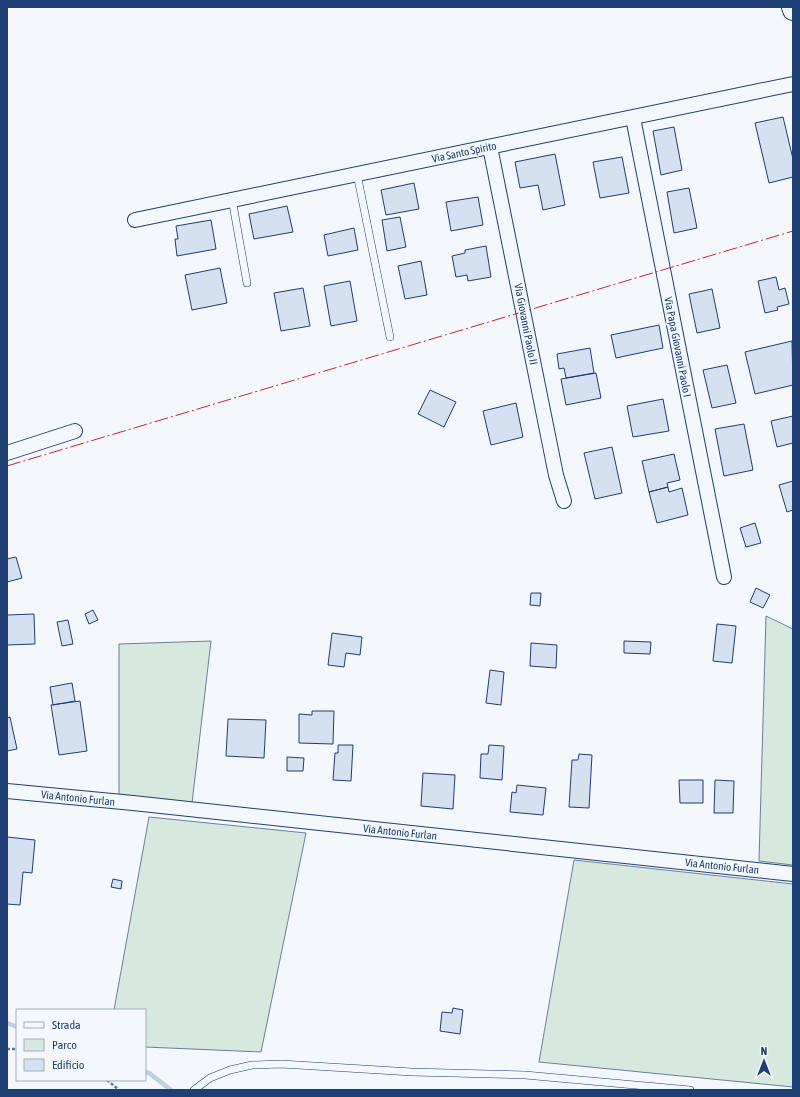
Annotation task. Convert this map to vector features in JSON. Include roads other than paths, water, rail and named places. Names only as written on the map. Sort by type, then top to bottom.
[{"type":"street","name":"Via Santo Spirito","points":[[135,220],[793,84]]},
{"type":"street","name":"Via Papa Giovanni Paolo I","points":[[633,118],[724,577]]},
{"type":"street","name":"Via Giovanni Paolo II","points":[[490,147],[556,475],[564,501]]},
{"type":"street","points":[[7,453],[75,431]]},
{"type":"street","name":"Via Antonio Furlan","points":[[7,791],[793,874]]},
{"type":"lane","points":[[357,174],[390,337]]},
{"type":"lane","points":[[232,199],[247,283]]},
{"type":"lane","points":[[194,1090],[210,1078],[230,1070],[252,1065],[281,1064],[412,1072],[525,1075],[690,1090]]},
{"type":"waterway","points":[[7,1023],[16,1027]]},
{"type":"waterway","points":[[146,1072],[171,1090]]}]
